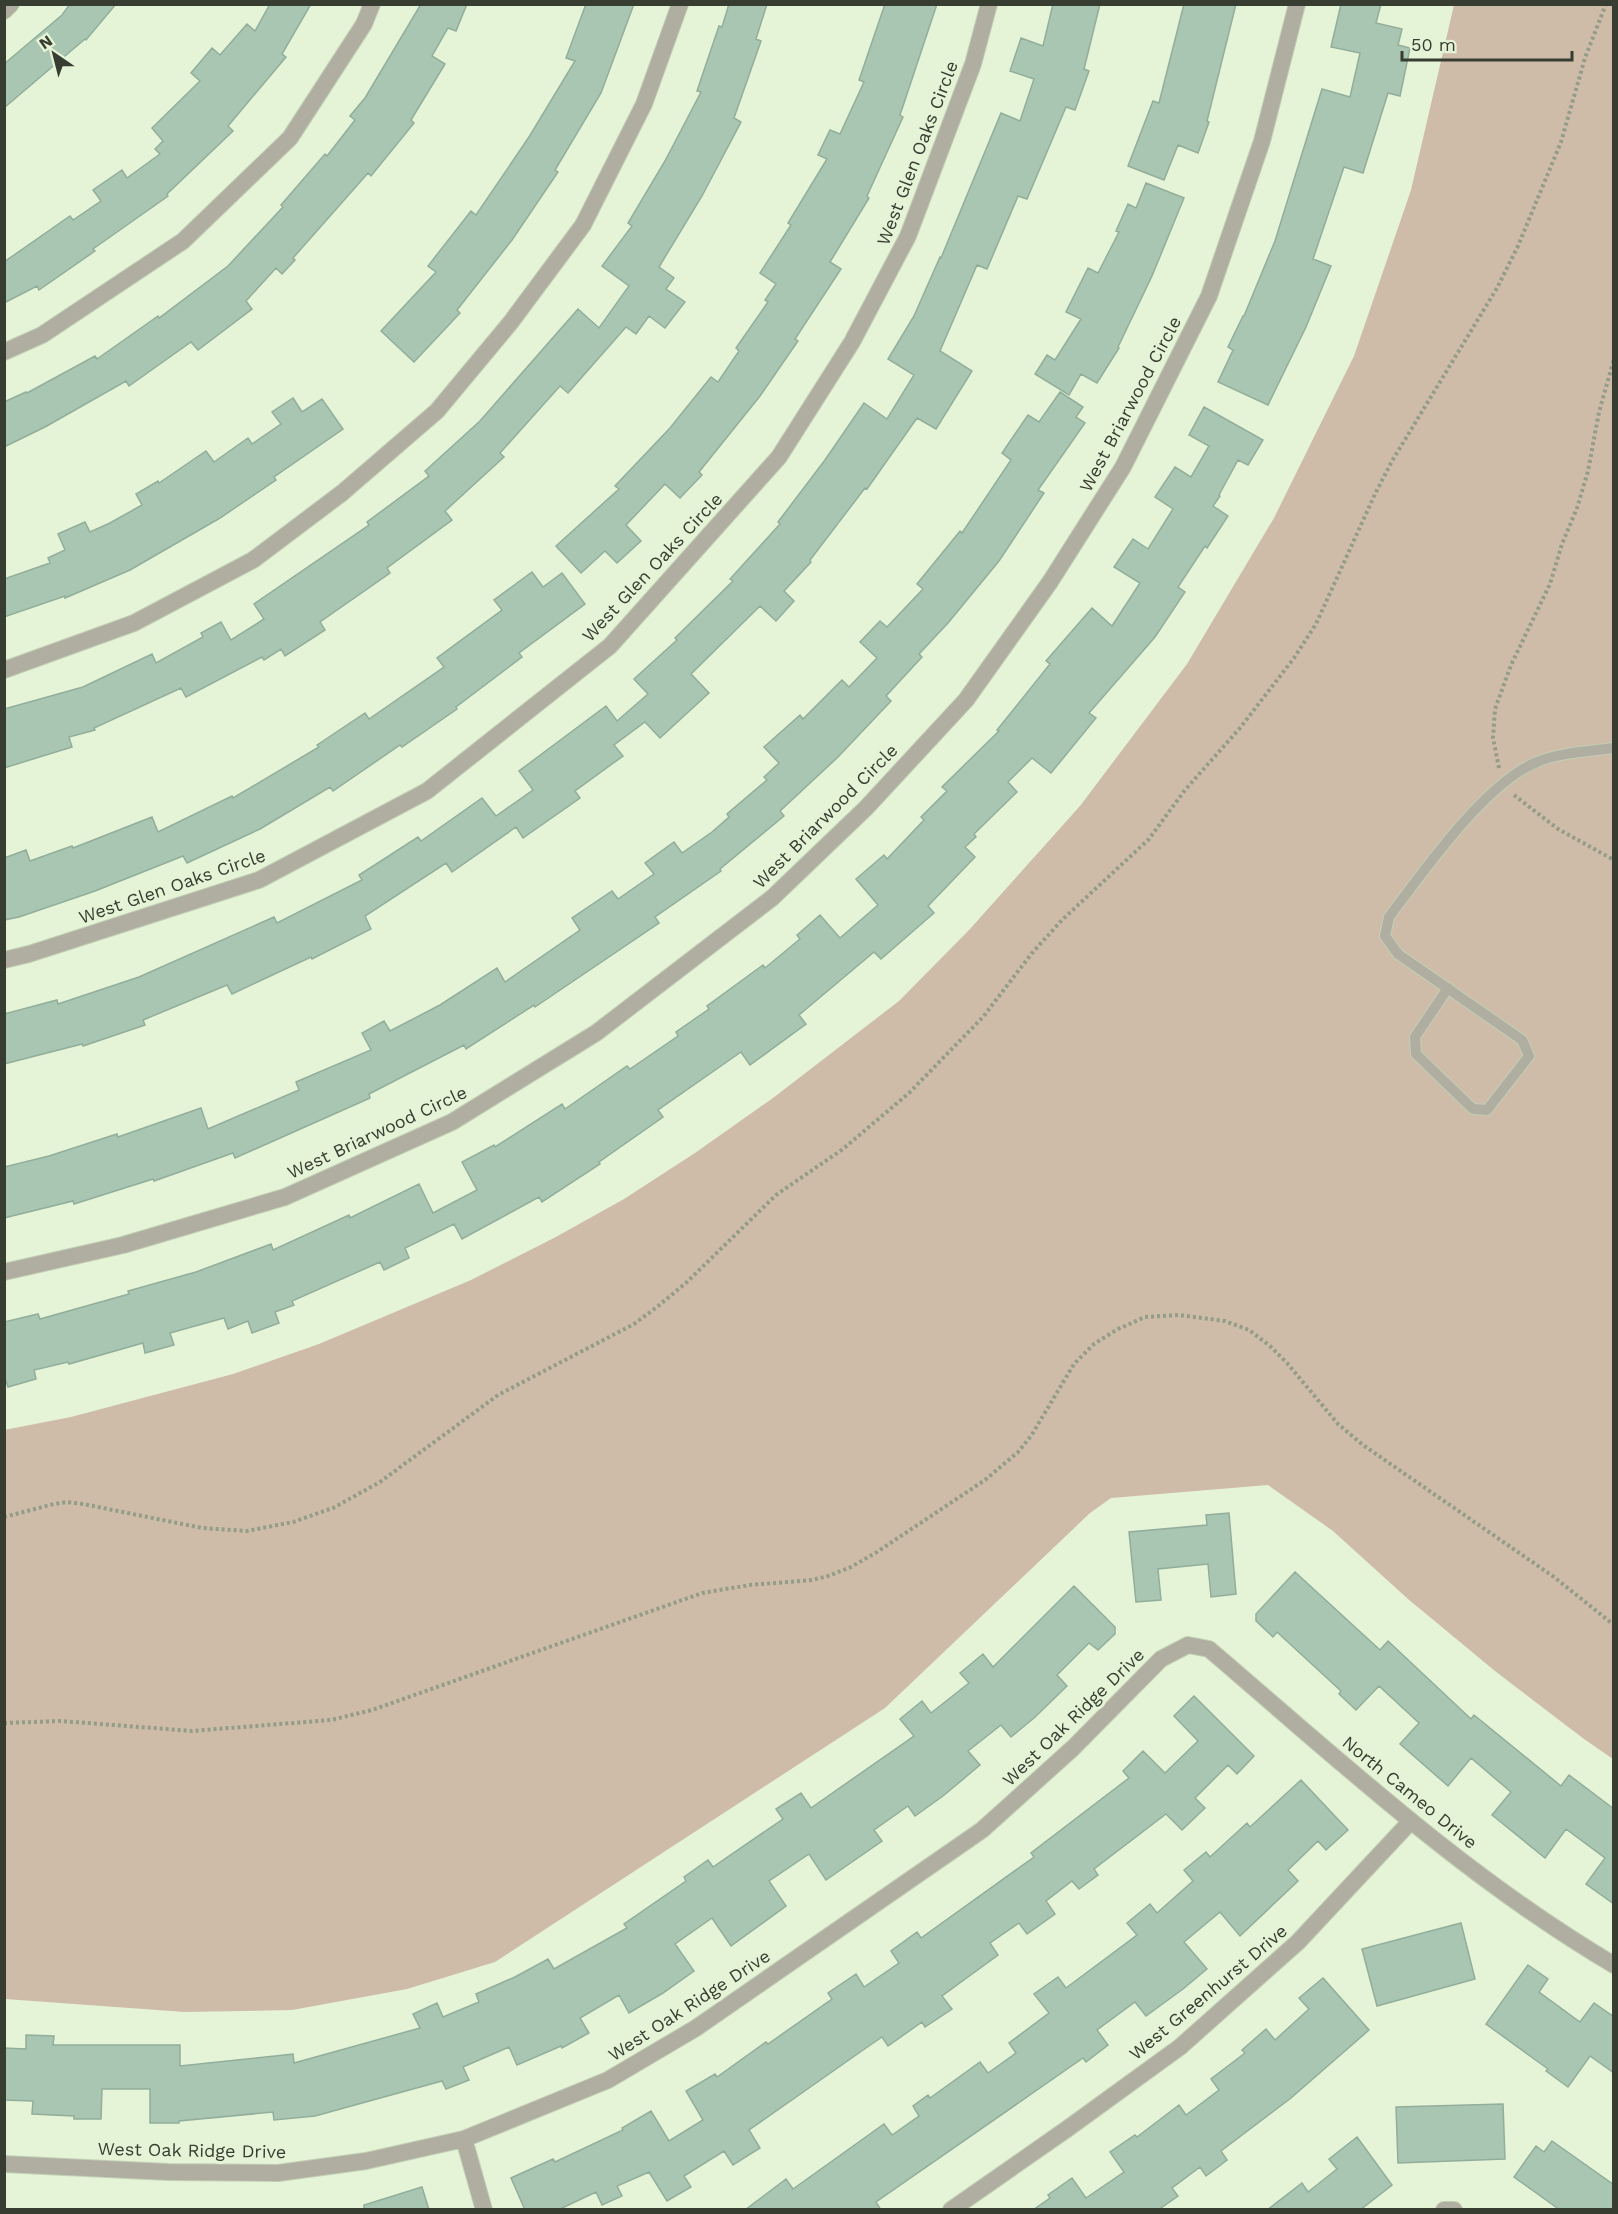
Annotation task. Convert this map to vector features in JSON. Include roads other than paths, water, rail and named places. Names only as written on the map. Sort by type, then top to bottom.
[{"type":"street","points":[[4,11],[11,4]]},
{"type":"street","points":[[4,352],[42,335],[183,241],[290,138],[364,24],[372,4]]},
{"type":"street","points":[[4,670],[134,623],[253,560],[342,493],[437,411],[511,322],[583,225],[644,104],[680,4]]},
{"type":"street","name":"West Glen Oaks Circle","points":[[4,960],[30,954],[259,880],[427,791],[610,646],[779,457],[852,342],[908,237],[973,64],[989,4]]},
{"type":"street","name":"West Briarwood Circle","points":[[4,1272],[123,1245],[285,1197],[452,1122],[605,1026],[772,898],[866,807],[966,700],[1050,582],[1123,467],[1209,296],[1262,141],[1297,4]]},
{"type":"street","name":"North Cameo Drive","points":[[1188,1645],[1209,1649],[1411,1821],[1525,1909],[1614,1965]]},
{"type":"street","name":"West Oak Ridge Drive","points":[[4,2164],[168,2172],[278,2173],[366,2161],[464,2139],[608,2080],[696,2028],[982,1830],[1073,1748],[1161,1659],[1188,1645]]},
{"type":"street","name":"West Greenhurst Drive","points":[[951,2210],[1180,2047],[1298,1942],[1411,1821]]},
{"type":"street","points":[[464,2139],[484,2210]]},
{"type":"street","points":[[1444,2210],[1454,2210]]},
{"type":"lane","points":[[1448,988],[1415,1037],[1416,1054],[1473,1109],[1487,1110],[1529,1056],[1522,1040],[1448,988],[1398,954],[1385,936],[1389,917],[1470,815],[1505,782],[1537,762],[1581,752],[1614,748]]}]
